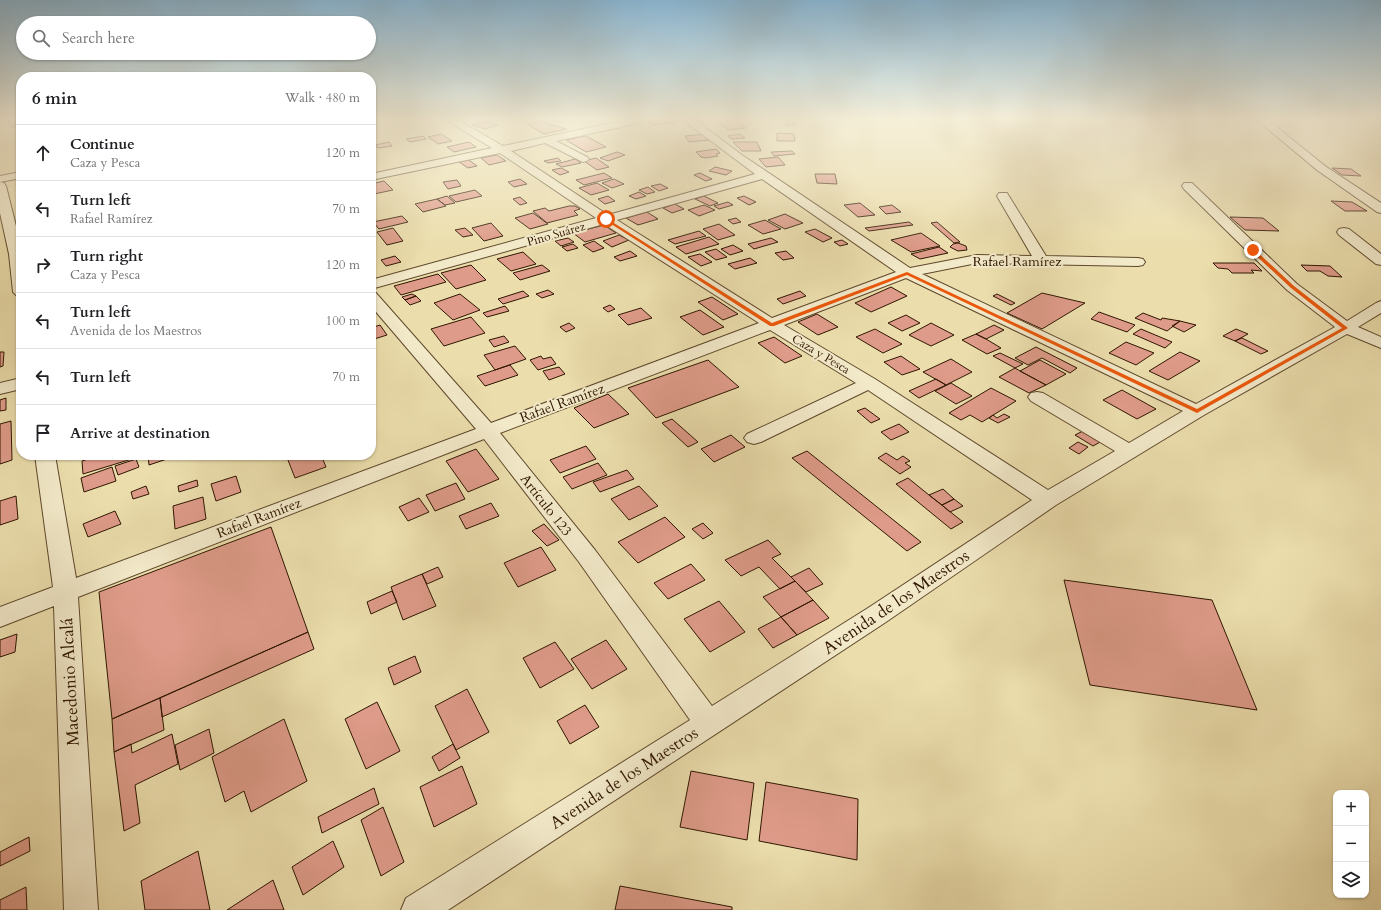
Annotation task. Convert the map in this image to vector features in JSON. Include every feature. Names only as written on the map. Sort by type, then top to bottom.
[{"type":"street","points":[[376,176],[438,162]]},
{"type":"street","name":"Caza y Pesca","points":[[521,162],[606,219],[772,325],[869,383],[1048,500]]},
{"type":"street","points":[[748,162],[907,273],[1197,411]]},
{"type":"street","points":[[1315,162],[1381,209]]},
{"type":"street","name":"Pino Suárez","points":[[376,284],[764,174]]},
{"type":"street","points":[[0,179],[16,176]]},
{"type":"street","points":[[0,186],[16,246]]},
{"type":"street","points":[[1188,186],[1292,287],[1346,328],[1381,343]]},
{"type":"street","points":[[1003,196],[1041,260]]},
{"type":"street","points":[[1344,232],[1381,261]]},
{"type":"street","points":[[0,258],[16,254]]},
{"type":"street","name":"Rafael Ramírez","points":[[0,617],[907,273],[977,258],[1138,262]]},
{"type":"street","name":"Artículo 123","points":[[376,302],[488,431],[587,556],[709,724]]},
{"type":"street","name":"Avenida de los Maestros","points":[[418,910],[877,615],[1048,500],[1197,411],[1346,328],[1381,306]]},
{"type":"street","points":[[754,438],[869,383]]},
{"type":"street","points":[[0,389],[16,384]]},
{"type":"street","points":[[1037,397],[1129,451]]},
{"type":"street","name":"Macedonio Alcalá","points":[[46,460],[66,591],[81,910]]},
{"type":"building","points":[[460,162],[472,162],[477,166],[468,168]]},
{"type":"building","points":[[486,162],[500,162],[489,165]]},
{"type":"building","points":[[562,162],[581,163],[562,167],[556,164]]},
{"type":"building","points":[[586,162],[602,162],[609,167],[597,170]]},
{"type":"building","points":[[762,162],[783,162],[785,165],[766,167]]},
{"type":"building","points":[[715,167],[732,171],[726,175],[709,171]]},
{"type":"building","points":[[561,168],[569,172],[560,175],[552,170]]},
{"type":"building","points":[[1332,168],[1351,169],[1361,176],[1342,175]]},
{"type":"building","points":[[604,173],[612,178],[584,185],[576,180]]},
{"type":"building","points":[[700,173],[712,179],[706,181],[694,175]]},
{"type":"building","points":[[815,174],[835,174],[837,184],[817,183]]},
{"type":"building","points":[[520,179],[527,184],[514,187],[508,182]]},
{"type":"building","points":[[614,179],[624,184],[612,188],[602,183]]},
{"type":"building","points":[[457,180],[461,186],[448,189],[443,182]]},
{"type":"building","points":[[384,181],[393,190],[376,194],[376,183]]},
{"type":"building","points":[[597,183],[609,190],[591,195],[579,188]]},
{"type":"building","points":[[660,184],[668,188],[659,191],[651,186]]},
{"type":"building","points":[[648,187],[655,192],[647,194],[639,190]]},
{"type":"building","points":[[475,190],[482,196],[456,202],[449,196]]},
{"type":"building","points":[[639,192],[646,196],[636,199],[629,196]]},
{"type":"building","points":[[447,196],[455,203],[445,205],[437,199]]},
{"type":"building","points":[[608,196],[615,201],[605,204],[598,199]]},
{"type":"building","points":[[704,196],[718,203],[710,206],[695,199]]},
{"type":"building","points":[[744,196],[756,202],[749,205],[737,198]]},
{"type":"building","points":[[520,197],[527,203],[520,205],[513,199]]},
{"type":"building","points":[[437,199],[446,206],[423,212],[415,204]]},
{"type":"building","points":[[1331,201],[1352,202],[1367,211],[1345,211]]},
{"type":"building","points":[[728,202],[733,205],[719,209],[714,206]]},
{"type":"building","points":[[860,203],[875,215],[858,217],[844,205]]},
{"type":"building","points":[[675,204],[684,209],[672,213],[663,208]]},
{"type":"building","points":[[704,205],[715,210],[699,216],[688,210]]},
{"type":"building","points":[[892,205],[901,212],[886,214],[879,207]]},
{"type":"building","points":[[575,206],[580,209],[574,211],[578,215],[547,223],[533,211],[545,208],[549,211]]},
{"type":"building","points":[[647,212],[658,219],[638,225],[626,218]]},
{"type":"building","points":[[533,213],[548,224],[530,229],[515,218]]},
{"type":"building","points":[[785,214],[803,223],[785,229],[768,220]]},
{"type":"building","points":[[402,216],[408,222],[379,229],[376,226],[376,221]]},
{"type":"building","points":[[1230,217],[1263,218],[1279,231],[1245,230]]},
{"type":"building","points":[[736,218],[741,222],[733,224],[728,220]]},
{"type":"building","points":[[765,220],[781,229],[763,234],[748,225]]},
{"type":"building","points":[[909,222],[913,225],[869,231],[865,228]]},
{"type":"building","points":[[937,222],[960,242],[954,243],[931,223]]},
{"type":"building","points":[[491,223],[503,236],[484,241],[472,228]]},
{"type":"building","points":[[719,224],[735,235],[718,240],[703,229]]},
{"type":"building","points":[[604,225],[616,233],[585,242],[573,233]]},
{"type":"building","points":[[393,228],[403,241],[387,245],[377,232]]},
{"type":"building","points":[[465,228],[473,235],[463,237],[455,230]]},
{"type":"building","points":[[815,229],[832,238],[823,242],[805,232]]},
{"type":"building","points":[[699,231],[706,236],[675,244],[668,240]]},
{"type":"building","points":[[921,233],[940,246],[911,252],[891,240]]},
{"type":"building","points":[[619,235],[629,240],[612,247],[603,241]]},
{"type":"building","points":[[709,237],[719,244],[686,254],[676,247]]},
{"type":"building","points":[[568,238],[574,242],[561,246],[555,241]]},
{"type":"building","points":[[771,238],[778,242],[754,249],[748,244]]},
{"type":"building","points":[[842,240],[848,244],[840,246],[834,242]]},
{"type":"building","points":[[594,241],[604,248],[593,252],[583,245]]},
{"type":"building","points":[[958,243],[966,246],[967,250],[958,251],[950,247],[953,244]]},
{"type":"building","points":[[573,244],[578,248],[567,251],[562,247]]},
{"type":"building","points":[[733,245],[743,251],[730,255],[721,249]]},
{"type":"building","points":[[939,247],[948,253],[920,259],[911,254]]},
{"type":"building","points":[[716,249],[727,257],[716,260],[705,252]]},
{"type":"building","points":[[630,251],[637,256],[620,261],[614,257]]},
{"type":"building","points":[[786,251],[794,258],[783,260],[775,253]]},
{"type":"building","points":[[523,252],[536,264],[511,271],[497,259]]},
{"type":"building","points":[[700,254],[712,262],[701,266],[688,257]]},
{"type":"building","points":[[395,256],[401,262],[386,266],[381,260]]},
{"type":"building","points":[[750,258],[757,263],[735,269],[728,264]]},
{"type":"building","points":[[1213,263],[1254,263],[1262,271],[1251,270],[1254,273],[1232,273],[1228,269],[1218,268]]},
{"type":"building","points":[[471,265],[486,280],[456,289],[441,273]]},
{"type":"building","points":[[542,265],[550,271],[520,280],[513,273]]},
{"type":"building","points":[[1301,265],[1330,266],[1342,277],[1328,276],[1320,271],[1307,271]]},
{"type":"building","points":[[438,274],[446,282],[401,295],[394,286]]},
{"type":"building","points":[[891,287],[907,296],[871,312],[855,303]]},
{"type":"building","points":[[548,290],[554,294],[542,298],[536,294]]},
{"type":"building","points":[[523,291],[529,296],[503,304],[498,299]]},
{"type":"building","points":[[800,291],[806,296],[783,304],[777,299]]},
{"type":"building","points":[[1042,293],[1085,303],[1042,329],[1007,313]]},
{"type":"building","points":[[412,294],[416,296],[405,300],[402,297]]},
{"type":"building","points":[[460,294],[480,310],[453,320],[434,303]]},
{"type":"building","points":[[997,294],[1015,303],[1011,305],[993,296]]},
{"type":"building","points":[[416,296],[421,301],[410,305],[405,300]]},
{"type":"building","points":[[712,297],[738,314],[723,320],[698,302]]},
{"type":"building","points":[[610,305],[615,309],[608,312],[603,308]]},
{"type":"building","points":[[505,306],[509,311],[487,317],[483,313]]},
{"type":"building","points":[[641,308],[652,318],[628,325],[618,315]]},
{"type":"building","points":[[700,310],[724,327],[703,335],[680,317]]},
{"type":"building","points":[[1099,312],[1135,325],[1127,332],[1091,319]]},
{"type":"building","points":[[1143,313],[1161,320],[1162,318],[1180,321],[1167,331],[1135,318]]},
{"type":"building","points":[[817,314],[838,327],[818,335],[798,322]]},
{"type":"building","points":[[906,315],[920,323],[902,331],[888,323]]},
{"type":"building","points":[[471,317],[485,333],[444,346],[431,329]]},
{"type":"building","points":[[1180,321],[1196,325],[1184,332],[1172,326]]},
{"type":"building","points":[[569,323],[575,328],[566,332],[560,327]]},
{"type":"building","points":[[931,323],[954,335],[931,346],[909,335]]},
{"type":"building","points":[[380,325],[387,335],[376,338],[376,326]]},
{"type":"building","points":[[994,325],[1004,330],[986,339],[976,334]]},
{"type":"building","points":[[875,329],[902,344],[883,353],[856,337]]},
{"type":"building","points":[[1141,329],[1172,342],[1165,348],[1133,334]]},
{"type":"building","points":[[1236,329],[1248,334],[1235,341],[1223,336]]},
{"type":"building","points":[[976,334],[1001,348],[987,354],[962,340]]},
{"type":"building","points":[[504,336],[509,342],[494,347],[489,340]]},
{"type":"building","points":[[774,337],[802,356],[785,363],[758,343]]},
{"type":"building","points":[[1242,338],[1268,351],[1261,354],[1235,341]]},
{"type":"building","points":[[1126,342],[1154,353],[1136,365],[1109,353]]},
{"type":"building","points":[[515,346],[526,359],[495,370],[484,355]]},
{"type":"building","points":[[1036,347],[1077,368],[1070,373],[1042,358],[1028,365],[1015,358]]},
{"type":"building","points":[[0,352],[4,352],[3,366],[0,367]]},
{"type":"building","points":[[1180,352],[1200,361],[1168,380],[1149,371]]},
{"type":"building","points":[[1000,353],[1023,364],[1015,368],[993,356]]},
{"type":"building","points":[[541,356],[543,359],[551,357],[556,364],[538,370],[530,360]]},
{"type":"building","points":[[901,356],[920,369],[902,375],[884,362]]},
{"type":"building","points":[[951,359],[972,372],[946,385],[923,372]]},
{"type":"building","points":[[708,360],[739,387],[656,418],[628,388]]},
{"type":"building","points":[[1040,360],[1066,374],[1046,385],[1020,371]]},
{"type":"building","points":[[510,365],[518,375],[485,386],[477,376]]},
{"type":"building","points":[[559,367],[565,374],[549,380],[543,371]]},
{"type":"building","points":[[1015,368],[1046,385],[1029,393],[999,377]]},
{"type":"building","points":[[936,379],[946,385],[919,398],[909,391]]},
{"type":"building","points":[[951,383],[972,396],[956,404],[935,391]]},
{"type":"building","points":[[991,388],[1016,401],[982,422],[970,415],[961,420],[949,413]]},
{"type":"building","points":[[1122,390],[1156,409],[1137,419],[1103,400]]},
{"type":"building","points":[[608,394],[629,414],[594,428],[574,408]]},
{"type":"building","points":[[6,398],[6,410],[0,411],[0,400]]},
{"type":"building","points":[[865,408],[880,419],[871,423],[857,411]]},
{"type":"building","points":[[1004,414],[1010,417],[998,423],[989,418],[993,415],[997,418]]},
{"type":"building","points":[[672,419],[698,442],[688,447],[662,423]]},
{"type":"building","points":[[11,421],[12,460],[0,464],[0,424]]},
{"type":"building","points":[[899,424],[909,432],[891,440],[881,432]]},
{"type":"building","points":[[1085,430],[1102,441],[1093,446],[1075,435]]},
{"type":"building","points":[[731,435],[745,447],[714,462],[701,449]]},
{"type":"building","points":[[1078,442],[1088,447],[1079,454],[1069,448]]},
{"type":"building","points":[[586,446],[596,459],[560,473],[550,460]]},
{"type":"building","points":[[476,449],[499,479],[468,492],[446,461]]},
{"type":"building","points":[[807,451],[921,542],[907,551],[792,458]]},
{"type":"building","points":[[886,453],[897,460],[903,456],[910,461],[905,463],[911,467],[900,474],[878,458]]},
{"type":"building","points":[[85,460],[128,460],[83,474],[82,461]]},
{"type":"building","points":[[136,460],[139,467],[118,475],[115,466]]},
{"type":"building","points":[[148,460],[164,460],[149,465]]},
{"type":"building","points":[[288,460],[323,460],[326,467],[295,478]]},
{"type":"building","points":[[598,463],[607,475],[572,489],[563,477]]},
{"type":"building","points":[[112,467],[116,481],[84,492],[81,478]]},
{"type":"building","points":[[627,470],[634,479],[600,492],[593,482]]},
{"type":"building","points":[[236,476],[241,492],[216,501],[211,484]]},
{"type":"building","points":[[908,478],[963,522],[951,529],[896,484]]},
{"type":"building","points":[[197,480],[198,486],[179,492],[178,486]]},
{"type":"building","points":[[456,483],[465,499],[435,511],[426,495]]},
{"type":"building","points":[[146,486],[149,494],[133,499],[131,492]]},
{"type":"building","points":[[639,486],[658,506],[629,520],[611,499]]},
{"type":"building","points":[[943,489],[954,499],[942,505],[929,495]]},
{"type":"building","points":[[16,496],[18,519],[0,525],[0,501]]},
{"type":"building","points":[[203,497],[206,519],[175,529],[173,506]]},
{"type":"building","points":[[419,498],[429,512],[408,521],[399,507]]},
{"type":"building","points":[[954,499],[963,506],[950,512],[942,505]]},
{"type":"building","points":[[491,503],[499,516],[466,529],[459,516]]},
{"type":"building","points":[[115,511],[121,524],[88,537],[83,524]]},
{"type":"building","points":[[665,517],[685,537],[638,563],[618,542]]},
{"type":"building","points":[[703,523],[713,533],[703,539],[692,529]]},
{"type":"building","points":[[544,524],[559,540],[547,546],[532,531]]},
{"type":"building","points":[[271,527],[308,632],[112,719],[99,592]]},
{"type":"building","points":[[768,540],[781,554],[772,558],[795,581],[780,589],[759,567],[741,576],[725,560]]},
{"type":"building","points":[[541,547],[556,570],[518,587],[504,563]]},
{"type":"building","points":[[691,564],[705,580],[668,599],[654,583]]},
{"type":"building","points":[[438,567],[443,577],[427,584],[422,574]]},
{"type":"building","points":[[809,568],[823,584],[806,592],[791,577]]},
{"type":"building","points":[[422,574],[436,606],[403,620],[391,587]]},
{"type":"building","points":[[1064,580],[1212,600],[1257,710],[1090,685]]},
{"type":"building","points":[[795,581],[813,600],[781,617],[763,597]]},
{"type":"building","points":[[392,591],[397,602],[371,614],[367,602]]},
{"type":"building","points":[[813,600],[829,618],[797,635],[781,617]]},
{"type":"building","points":[[719,601],[745,632],[710,652],[684,619]]},
{"type":"building","points":[[781,617],[797,635],[773,648],[758,629]]},
{"type":"building","points":[[308,632],[314,649],[162,717],[160,698]]},
{"type":"building","points":[[17,634],[15,652],[0,657],[0,640]]},
{"type":"building","points":[[606,640],[627,669],[592,689],[571,659]]},
{"type":"building","points":[[555,642],[574,669],[540,688],[523,658]]},
{"type":"building","points":[[415,656],[421,672],[394,685],[388,668]]},
{"type":"building","points":[[467,689],[489,732],[456,750],[435,706]]},
{"type":"building","points":[[160,698],[164,730],[114,752],[112,719]]},
{"type":"building","points":[[377,702],[400,751],[366,769],[345,719]]},
{"type":"building","points":[[585,705],[599,727],[570,744],[557,721]]},
{"type":"building","points":[[284,719],[307,781],[251,812],[244,791],[225,802],[212,757]]},
{"type":"building","points":[[209,729],[214,753],[180,770],[175,745]]},
{"type":"building","points":[[172,734],[178,764],[135,785],[140,823],[124,831],[114,752],[131,744],[132,753]]},
{"type":"building","points":[[453,744],[460,758],[439,771],[432,757]]},
{"type":"building","points":[[462,766],[477,804],[434,827],[420,787]]},
{"type":"building","points":[[691,771],[754,783],[747,840],[680,827]]},
{"type":"building","points":[[766,782],[858,799],[857,860],[759,841]]},
{"type":"building","points":[[374,788],[379,804],[322,833],[318,817]]},
{"type":"building","points":[[383,807],[404,862],[381,876],[361,820]]},
{"type":"building","points":[[29,837],[30,851],[0,866],[0,852]]},
{"type":"building","points":[[333,841],[344,867],[303,895],[292,867]]},
{"type":"building","points":[[198,851],[210,910],[145,910],[141,881]]},
{"type":"building","points":[[273,880],[284,910],[227,910]]},
{"type":"building","points":[[620,886],[732,907],[732,910],[615,910]]},
{"type":"building","points":[[26,887],[27,910],[0,910],[0,900]]},
{"type":"route","points":[[606,219],[772,325],[907,273],[1197,411],[1346,328],[1292,287],[1253,250]]}]
